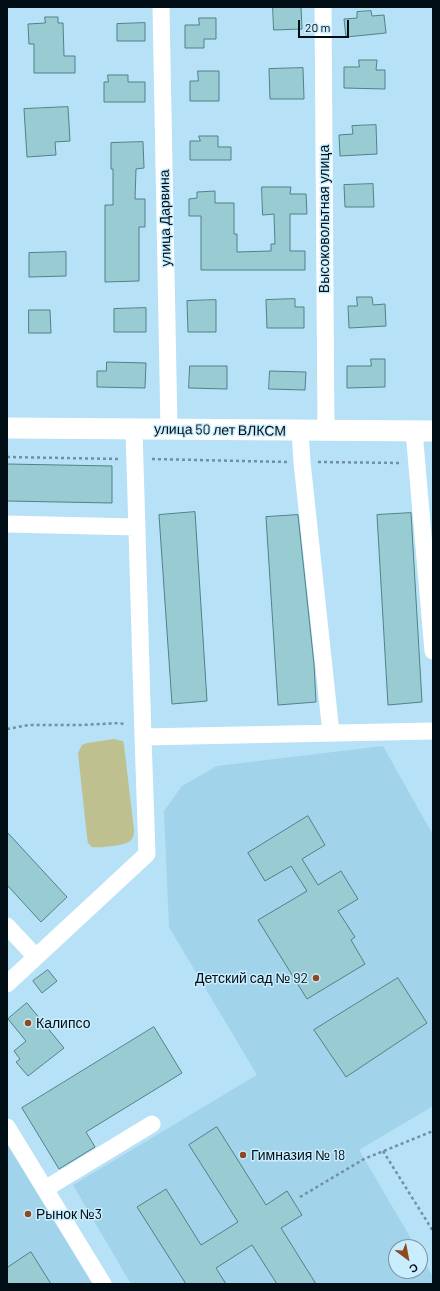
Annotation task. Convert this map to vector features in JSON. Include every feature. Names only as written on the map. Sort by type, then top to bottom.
[{"type":"main road","name":"улица 50 лет ВЛКСМ","points":[[7,428],[423,431]]},
{"type":"street","name":"улица Дарвина","points":[[161,7],[169,429]]},
{"type":"street","name":"Высоковольтная улица","points":[[323,7],[326,431]]},
{"type":"street","points":[[7,984],[147,854],[134,429]]},
{"type":"street","points":[[300,431],[331,733]]},
{"type":"street","points":[[423,431],[417,463],[433,651]]},
{"type":"street","points":[[7,524],[136,527]]},
{"type":"street","points":[[143,737],[433,731]]},
{"type":"street","points":[[7,926],[36,957]]},
{"type":"street","points":[[45,1189],[152,1124]]},
{"type":"street","points":[[7,1127],[103,1284]]},
{"type":"path","points":[[7,457],[417,463]]},
{"type":"path","points":[[7,729],[30,725],[81,726],[120,723],[135,727],[143,737]]},
{"type":"path","points":[[300,1197],[364,1159],[433,1131]]},
{"type":"path","points":[[383,1151],[433,1231]]},
{"type":"shaded area","points":[[383,746],[433,835],[433,1106],[359,1150],[411,1239],[388,1239],[388,1279],[428,1279],[428,1268],[433,1277],[433,1284],[131,1284],[73,1185],[257,1075],[169,927],[164,811],[182,786],[217,766]]},
{"type":"shaded area","name":"Рынок №3","points":[[7,1144],[92,1284],[7,1284]]},
{"type":"green space","points":[[114,739],[123,741],[124,745],[134,836],[127,843],[106,847],[92,847],[88,843],[87,837],[78,753],[82,745],[87,743]]},
{"type":"building","points":[[273,7],[301,7],[302,29],[274,30]]},
{"type":"building","points":[[371,11],[372,16],[384,15],[386,33],[346,37],[344,19],[357,18],[357,12]]},
{"type":"building","points":[[45,17],[58,17],[58,23],[63,23],[64,56],[75,56],[75,73],[34,73],[34,44],[29,44],[28,24],[45,23]]},
{"type":"building","points":[[199,18],[216,18],[216,39],[204,39],[204,48],[185,48],[185,25],[199,25]]},
{"type":"building","points":[[145,23],[145,41],[117,41],[117,24]]},
{"type":"building","points":[[359,60],[377,60],[376,70],[385,70],[385,89],[344,88],[344,67],[359,67]]},
{"type":"building","points":[[303,68],[304,99],[270,99],[269,69]]},
{"type":"building","points":[[198,71],[219,71],[219,101],[190,101],[190,81],[198,81]]},
{"type":"building","points":[[108,75],[128,75],[128,82],[145,82],[145,102],[104,102],[104,82],[108,82]]},
{"type":"building","points":[[68,107],[70,141],[55,142],[56,155],[27,157],[24,109]]},
{"type":"building","points":[[376,125],[377,154],[340,156],[339,135],[353,134],[352,126]]},
{"type":"building","points":[[199,136],[218,136],[218,147],[231,147],[231,160],[190,160],[190,141],[200,141]]},
{"type":"building","points":[[143,142],[144,168],[136,169],[135,199],[145,199],[145,227],[139,227],[139,281],[105,282],[105,205],[113,205],[111,143]]},
{"type":"building","points":[[373,184],[374,207],[345,207],[344,185]]},
{"type":"building","points":[[262,187],[291,187],[290,194],[306,194],[307,214],[290,214],[290,251],[305,251],[305,270],[201,270],[201,216],[189,216],[189,199],[197,198],[197,192],[215,191],[215,203],[234,203],[234,234],[237,234],[237,252],[271,251],[271,244],[275,244],[274,214],[263,215]]},
{"type":"building","points":[[66,252],[66,276],[29,277],[29,253]]},
{"type":"building","points":[[357,297],[372,297],[373,305],[385,304],[386,326],[349,328],[348,306],[357,306]]},
{"type":"building","points":[[295,299],[295,307],[304,307],[304,328],[267,328],[266,300]]},
{"type":"building","points":[[216,300],[216,332],[188,332],[187,301]]},
{"type":"building","points":[[146,308],[146,332],[114,332],[114,309]]},
{"type":"building","points":[[29,310],[50,310],[51,333],[29,333]]},
{"type":"building","points":[[371,359],[385,359],[385,387],[347,388],[347,366],[371,366]]},
{"type":"building","points":[[107,362],[146,363],[145,388],[97,387],[97,371],[106,371]]},
{"type":"building","points":[[190,366],[227,366],[227,389],[189,388]]},
{"type":"building","points":[[270,371],[306,372],[305,390],[269,389]]},
{"type":"building","points":[[7,464],[112,466],[112,503],[7,501]]},
{"type":"building","points":[[195,512],[207,701],[172,704],[159,515]]},
{"type":"building","points":[[411,513],[422,702],[388,705],[377,515]]},
{"type":"building","points":[[298,515],[314,664],[316,702],[278,705],[266,517]]},
{"type":"building","points":[[308,816],[325,845],[302,859],[318,885],[341,871],[358,899],[338,911],[355,937],[351,940],[365,964],[307,999],[258,920],[307,891],[291,866],[265,881],[248,853]]},
{"type":"building","points":[[7,832],[67,897],[41,922],[7,885]]},
{"type":"building","points":[[48,970],[57,981],[42,993],[33,981]]},
{"type":"building","points":[[398,978],[427,1023],[346,1077],[314,1030]]},
{"type":"building","points":[[27,1003],[64,1048],[28,1076],[16,1062],[20,1059],[14,1051],[26,1041],[8,1019]]},
{"type":"building","points":[[154,1027],[182,1073],[86,1132],[95,1147],[59,1169],[22,1108]]},
{"type":"building","points":[[217,1127],[266,1205],[287,1191],[302,1215],[281,1228],[316,1284],[277,1284],[252,1245],[216,1268],[226,1284],[186,1284],[137,1207],[166,1189],[201,1245],[238,1222],[189,1145]]},
{"type":"building","points":[[31,1252],[51,1284],[7,1284],[7,1268]]},
{"type":"place","name":"Детский сад № 92","points":[[316,978]]},
{"type":"place","name":"Калипсо","points":[[28,1023]]},
{"type":"place","name":"Гимназия № 18","points":[[243,1155]]},
{"type":"place","name":"Рынок №3","points":[[28,1214]]}]
